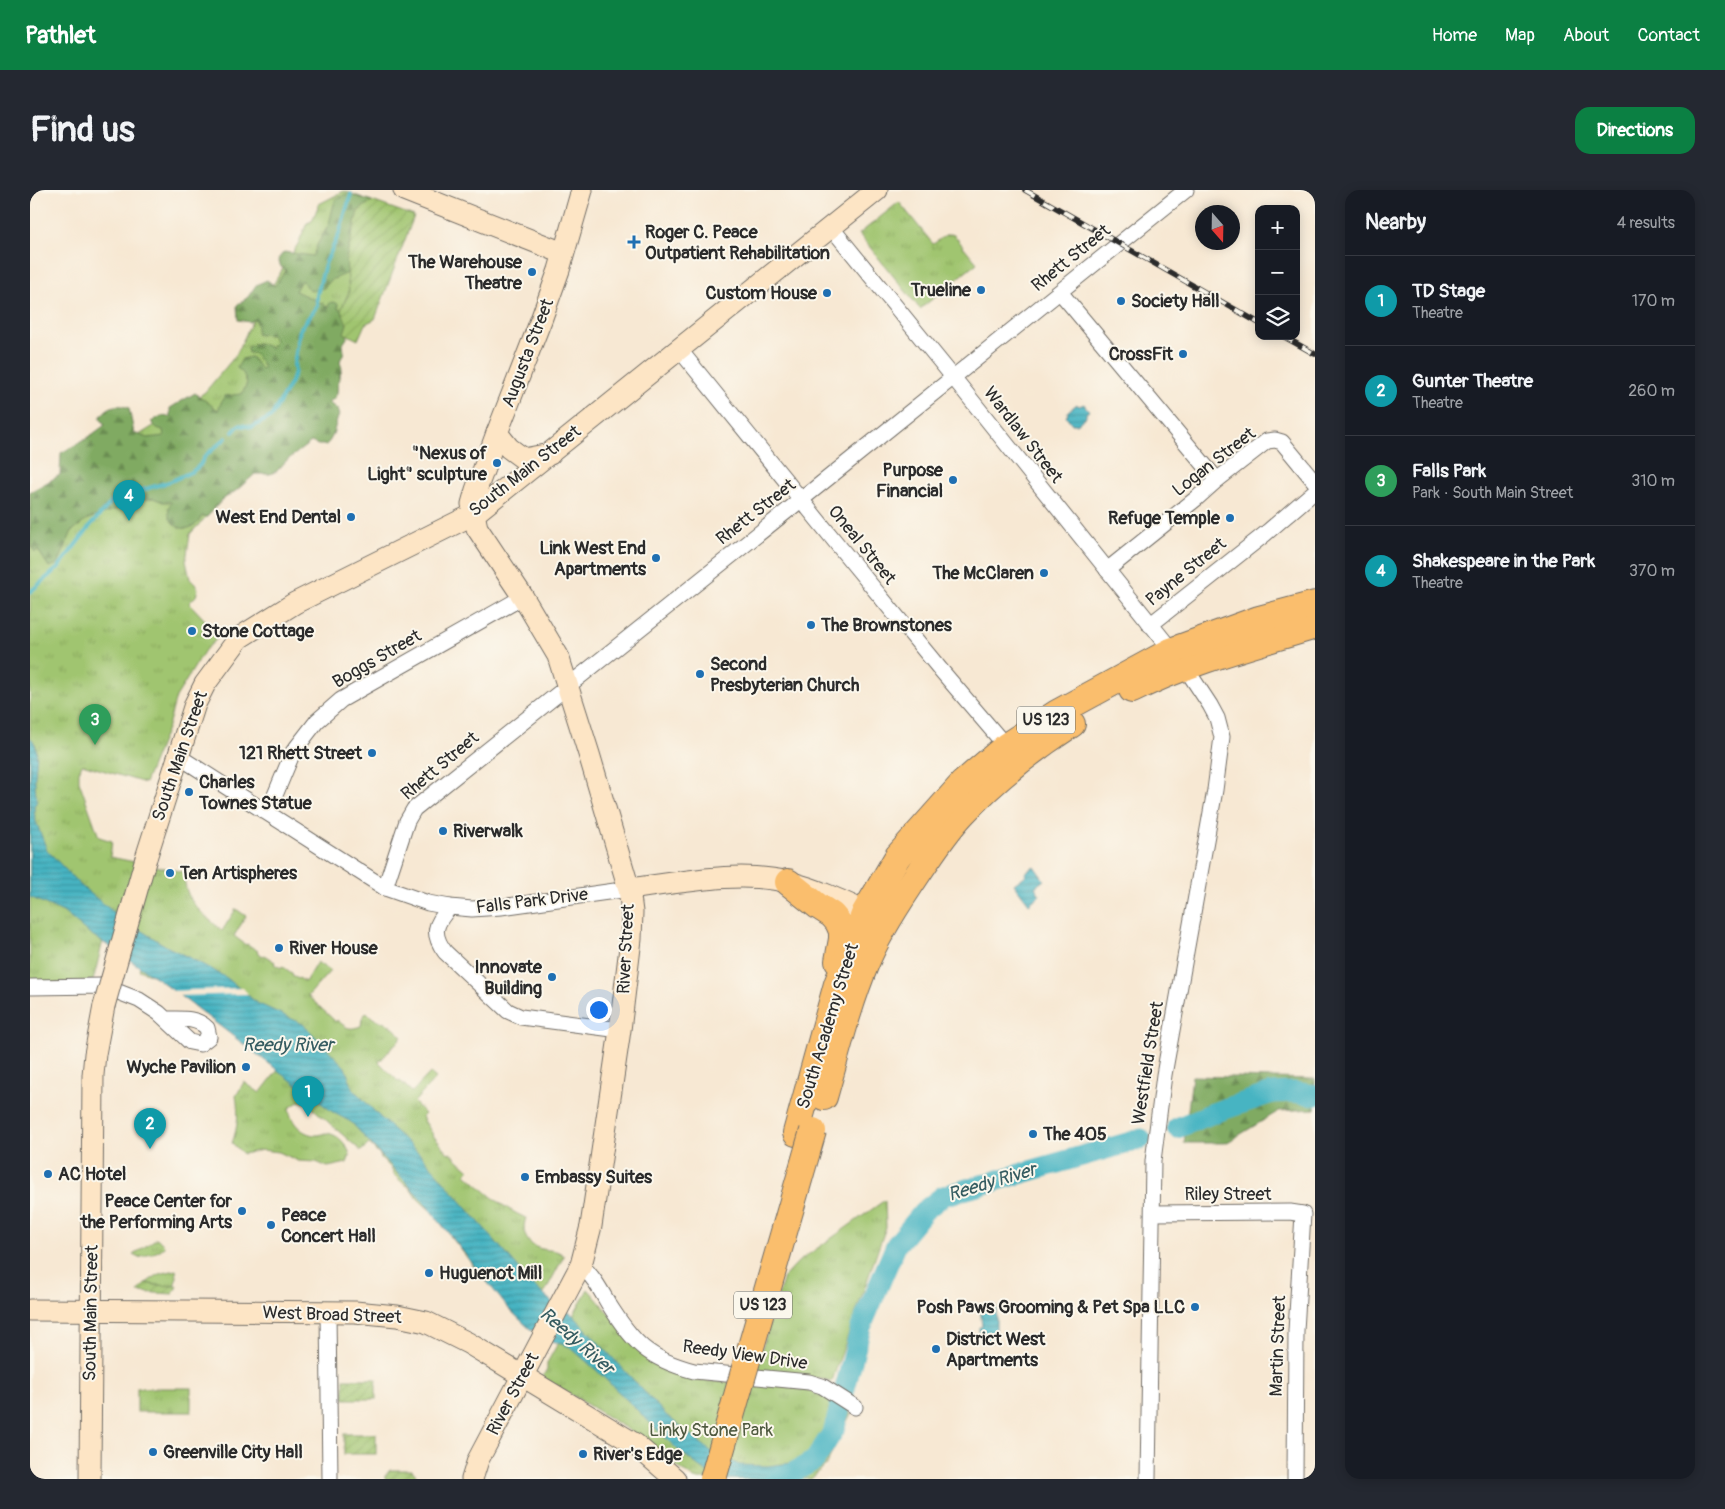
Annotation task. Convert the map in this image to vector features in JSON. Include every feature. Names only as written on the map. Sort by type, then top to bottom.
[{"type":"highway","name":"South Academy Street","points":[[713,1479],[804,1132],[837,984],[876,918],[921,868],[1012,753],[1057,713],[1178,659],[1259,619],[1315,604]]},
{"type":"highway","name":"South Academy Street","points":[[1178,659],[1220,654],[1315,626]]},
{"type":"highway","points":[[788,882],[832,915],[838,922],[842,931],[842,939],[838,959],[837,984]]},
{"type":"highway","name":"South Academy Street","points":[[698,1479],[804,1132],[867,961],[876,918]]},
{"type":"street","points":[[404,190],[563,253]]},
{"type":"street","name":"Augusta Street","points":[[474,514],[472,504],[476,490],[538,329],[582,190]]},
{"type":"street","name":"South Main Street","points":[[90,1479],[93,1075],[95,1054],[104,1006],[146,858],[195,704],[205,684],[239,638],[295,603],[474,514],[877,190]]},
{"type":"street","name":"Rhett Street","points":[[385,888],[407,821],[414,809],[802,500],[1186,190]]},
{"type":"street","name":"Wardlaw Street","points":[[831,227],[1178,659]]},
{"type":"street","points":[[1060,292],[1217,480]]},
{"type":"street","name":"Oneal Street","points":[[680,349],[891,610],[1012,753]]},
{"type":"street","points":[[497,433],[508,448],[524,459],[550,454]]},
{"type":"street","name":"Logan Street","points":[[1107,570],[1267,441],[1275,440],[1282,442],[1315,482]]},
{"type":"street","name":"Payne Street","points":[[1150,625],[1315,492]]},
{"type":"street","name":"River Street","points":[[472,1479],[478,1460],[577,1274],[591,1226],[620,1030],[631,939],[632,912],[629,889],[558,656],[523,597],[477,528],[474,514]]},
{"type":"street","name":"Boggs Street","points":[[268,812],[293,752],[317,721],[341,700],[523,597]]},
{"type":"street","name":"Westfield Street","points":[[1148,1479],[1153,1161],[1159,1109],[1215,790],[1222,737],[1217,718],[1210,705],[1178,659]]},
{"type":"street","name":"Falls Park Drive","points":[[178,756],[385,888],[411,898],[450,908],[501,907],[692,881],[746,878],[788,882],[820,891],[876,918]]},
{"type":"street","points":[[450,908],[440,919],[436,928],[438,943],[445,952],[514,1015],[620,1030]]},
{"type":"street","points":[[30,987],[103,986],[139,1000],[166,1019]]},
{"type":"street","name":"Riley Street","points":[[1153,1212],[1290,1212],[1303,1214]]},
{"type":"street","name":"Martin Street","points":[[1295,1479],[1297,1322],[1303,1214]]},
{"type":"street","name":"Reedy View Drive","points":[[577,1274],[591,1274],[619,1320],[644,1350],[654,1357],[678,1367],[694,1371],[801,1381],[822,1386],[855,1406]]},
{"type":"street","name":"West Broad Street","points":[[30,1310],[328,1312],[389,1315],[426,1322],[468,1343],[635,1444],[675,1479]]},
{"type":"street","points":[[328,1312],[330,1479]]},
{"type":"green space","points":[[344,191],[372,201],[358,211],[348,273],[349,292],[341,310],[243,484],[222,500],[190,534],[186,561],[190,579],[198,589],[196,596],[189,603],[220,636],[205,650],[176,697],[168,726],[145,783],[82,764],[79,772],[79,781],[99,837],[112,841],[110,857],[184,872],[187,892],[201,912],[222,931],[236,909],[246,916],[234,936],[275,962],[274,964],[281,968],[282,966],[298,979],[305,982],[317,962],[330,971],[308,996],[336,1022],[337,1020],[349,1028],[361,1026],[362,1018],[367,1012],[375,1019],[391,1026],[402,1037],[379,1062],[412,1092],[430,1073],[436,1078],[414,1102],[425,1114],[422,1117],[435,1138],[448,1153],[469,1170],[466,1174],[480,1187],[501,1204],[526,1218],[525,1233],[532,1245],[556,1251],[564,1256],[527,1326],[512,1307],[481,1276],[449,1234],[445,1224],[418,1199],[408,1186],[394,1175],[379,1153],[369,1144],[361,1151],[308,1104],[300,1101],[289,1108],[295,1123],[302,1131],[312,1135],[326,1133],[338,1138],[349,1151],[350,1155],[347,1163],[328,1167],[316,1162],[298,1161],[279,1152],[262,1150],[243,1154],[232,1143],[237,1120],[236,1096],[244,1082],[260,1093],[278,1070],[155,976],[139,970],[140,965],[104,937],[93,981],[30,985],[30,527],[113,451],[205,392],[236,355],[258,309],[298,244],[307,223],[312,221],[319,204]]},
{"type":"green space","points":[[346,194],[372,201],[358,212],[346,259],[348,273],[331,280],[324,288],[311,291],[301,280],[295,291],[324,304],[328,308],[329,303],[334,302],[345,313],[348,329],[347,338],[343,344],[344,352],[340,361],[342,369],[337,393],[334,399],[328,402],[337,409],[339,415],[329,442],[326,445],[318,445],[311,442],[286,461],[277,471],[270,474],[255,474],[222,500],[207,517],[202,516],[191,527],[178,527],[170,517],[171,502],[163,502],[153,498],[88,519],[72,531],[58,564],[49,567],[38,550],[35,552],[30,545],[30,492],[60,475],[61,453],[86,439],[105,425],[100,418],[109,408],[120,406],[129,408],[134,433],[147,438],[164,436],[163,430],[157,428],[151,422],[161,416],[170,417],[170,408],[195,393],[218,410],[224,396],[242,394],[247,383],[243,373],[237,368],[242,359],[251,357],[261,369],[264,367],[254,353],[248,353],[247,347],[259,343],[272,348],[275,340],[271,335],[257,334],[255,319],[249,322],[238,320],[237,305],[248,297],[256,285],[267,280],[275,286],[286,270],[281,267],[278,259],[284,252],[313,256],[329,224],[335,200]]},
{"type":"green space","points":[[372,201],[414,216],[375,319],[365,324],[358,340],[344,333],[347,324],[341,310],[349,292],[346,259],[358,211]]},
{"type":"green space","points":[[899,202],[933,244],[948,234],[954,235],[977,263],[920,309],[859,234]]},
{"type":"green space","points":[[1192,1076],[1315,1079],[1315,1109],[1279,1111],[1226,1143],[1184,1143]]},
{"type":"green space","points":[[885,1200],[886,1227],[832,1381],[755,1371],[784,1277],[798,1262]]},
{"type":"green space","points":[[157,1238],[165,1246],[159,1251],[139,1258],[133,1255]]},
{"type":"green space","points":[[176,1270],[177,1277],[174,1286],[146,1283],[159,1274]]},
{"type":"green space","points":[[146,1283],[177,1286],[173,1294],[138,1292]]},
{"type":"green space","name":"Linky Stone Park","points":[[588,1289],[647,1357],[694,1380],[782,1386],[823,1394],[851,1413],[826,1465],[811,1479],[694,1479],[635,1434],[546,1379],[543,1376],[547,1370],[547,1363]]},
{"type":"green space","points":[[344,1379],[376,1379],[376,1399],[344,1399]]},
{"type":"green space","points":[[137,1388],[191,1388],[191,1412],[137,1412]]},
{"type":"green space","points":[[344,1434],[376,1434],[376,1454],[344,1454]]},
{"type":"green space","points":[[390,1470],[412,1470],[417,1479],[385,1479]]},
{"type":"water","points":[[1077,404],[1079,406],[1084,404],[1089,411],[1086,413],[1086,417],[1077,424],[1072,424],[1066,416],[1067,412]]},
{"type":"water","name":"Reedy River","points":[[30,737],[34,741],[37,752],[35,819],[47,850],[80,885],[122,919],[168,947],[227,978],[257,1003],[303,1024],[345,1067],[353,1089],[423,1157],[533,1285],[552,1302],[573,1315],[666,1415],[712,1452],[739,1465],[767,1466],[815,1460],[808,1474],[800,1479],[714,1478],[678,1450],[570,1347],[549,1340],[530,1329],[508,1308],[423,1201],[351,1122],[334,1113],[158,979],[86,931],[63,912],[30,897]]},
{"type":"water","points":[[1034,866],[1044,880],[1035,887],[1040,895],[1029,904],[1014,884]]},
{"type":"water","points":[[984,1304],[996,1306],[996,1336],[994,1336],[993,1342],[981,1342],[981,1335],[979,1335],[979,1327],[982,1327],[980,1306],[984,1306]]},
{"type":"pier","points":[[243,988],[248,994],[176,996],[169,991]]},
{"type":"waterway","points":[[233,432],[239,425],[252,427],[271,417],[290,384],[295,372],[294,364],[300,329],[317,306],[317,295],[325,264],[339,234],[351,194]]},
{"type":"waterway","points":[[30,592],[58,568],[90,526],[115,498],[169,482],[193,471],[200,465],[205,456],[226,438]]},
{"type":"waterway","name":"Reedy River","points":[[1177,1128],[1213,1113],[1272,1093],[1293,1092],[1315,1095]]},
{"type":"waterway","name":"Reedy River","points":[[775,1479],[789,1475],[815,1460],[834,1430],[861,1327],[896,1245],[925,1210],[943,1196],[1141,1139]]},
{"type":"railway","points":[[1025,190],[1255,321]]},
{"type":"railway","points":[[1290,340],[1315,354]]},
{"type":"place","name":"Roger C. Peace Outpatient Rehabilitation","points":[[634,242]]},
{"type":"place","name":"The Warehouse Theatre","points":[[532,272]]},
{"type":"place","name":"Trueline","points":[[981,290]]},
{"type":"place","name":"Custom House","points":[[827,293]]},
{"type":"place","name":"Society Hall","points":[[1121,301]]},
{"type":"place","name":"CrossFit","points":[[1183,354]]},
{"type":"place","name":"\"Nexus of Light\" sculpture","points":[[497,463]]},
{"type":"place","name":"Purpose Financial","points":[[953,480]]},
{"type":"place","name":"West End Dental","points":[[351,517]]},
{"type":"place","name":"Refuge Temple","points":[[1230,518]]},
{"type":"place","name":"Shakespeare in the Park","points":[[129,521]]},
{"type":"place","name":"Link West End Apartments","points":[[656,558]]},
{"type":"place","name":"The McClaren","points":[[1044,573]]},
{"type":"place","name":"The Brownstones","points":[[811,625]]},
{"type":"place","name":"Stone Cottage","points":[[192,631]]},
{"type":"place","name":"Second Presbyterian Church","points":[[700,674]]},
{"type":"place","name":"Falls Park","points":[[95,745]]},
{"type":"place","name":"121 Rhett Street","points":[[372,753]]},
{"type":"place","name":"Charles Townes Statue","points":[[189,792]]},
{"type":"place","name":"Riverwalk","points":[[443,831]]},
{"type":"place","name":"Ten Artispheres","points":[[170,873]]},
{"type":"place","name":"River House","points":[[279,948]]},
{"type":"place","name":"Innovate Building","points":[[552,977]]},
{"type":"place","name":"Wyche Pavilion","points":[[246,1067]]},
{"type":"place","name":"TD Stage","points":[[308,1117]]},
{"type":"place","name":"The 405","points":[[1033,1134]]},
{"type":"place","name":"Gunter Theatre","points":[[150,1149]]},
{"type":"place","name":"AC Hotel","points":[[48,1174]]},
{"type":"place","name":"Embassy Suites","points":[[525,1177]]},
{"type":"place","name":"Peace Center for the Performing Arts","points":[[242,1211]]},
{"type":"place","name":"Peace Concert Hall","points":[[271,1225]]},
{"type":"place","name":"Huguenot Mill","points":[[429,1273]]},
{"type":"place","name":"Posh Paws Grooming & Pet Spa LLC","points":[[1195,1307]]},
{"type":"place","name":"District West Apartments","points":[[936,1349]]},
{"type":"place","name":"Greenville City Hall","points":[[153,1452]]},
{"type":"place","name":"River's Edge","points":[[583,1454]]}]
